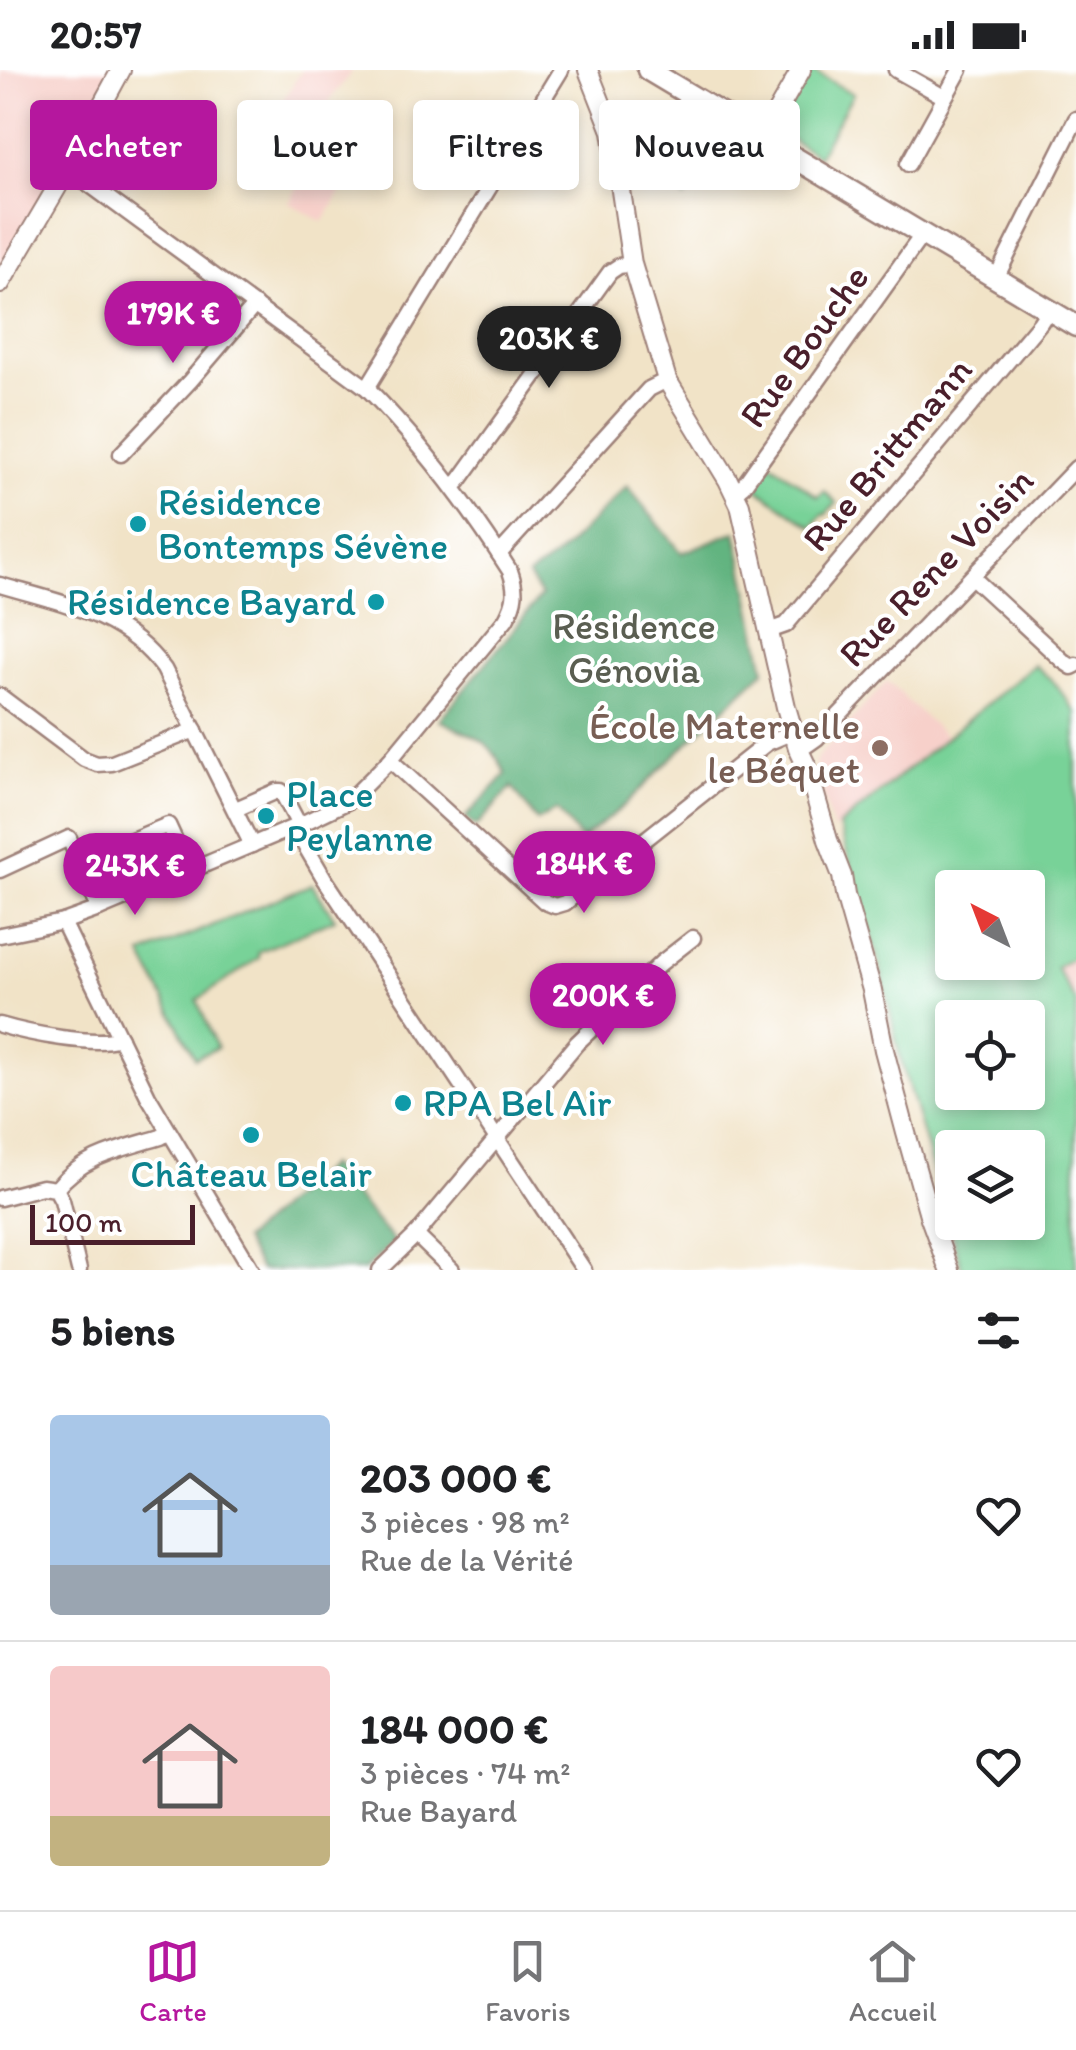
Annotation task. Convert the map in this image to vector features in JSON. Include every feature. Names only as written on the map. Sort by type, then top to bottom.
[{"type":"main road","points":[[648,70],[698,100]]},
{"type":"main road","points":[[800,161],[1076,326]]},
{"type":"street","points":[[104,100],[121,70]]},
{"type":"street","points":[[367,388],[561,70]]},
{"type":"street","points":[[784,100],[801,70]]},
{"type":"street","points":[[896,70],[944,97]]},
{"type":"street","points":[[908,164],[960,70]]},
{"type":"street","points":[[596,73],[616,148],[632,264],[667,380],[734,492],[748,532],[796,740],[798,770],[819,843],[845,894],[917,1171],[949,1270]]},
{"type":"street","points":[[996,278],[1076,118]]},
{"type":"street","points":[[0,284],[54,190]]},
{"type":"street","points":[[0,935],[62,922],[99,909],[349,801],[390,760],[506,619],[514,604],[516,587],[500,554],[453,486],[367,388],[97,190]]},
{"type":"street","name":"Rue Bouche","points":[[734,492],[740,490],[922,235]]},
{"type":"street","points":[[453,486],[610,272],[632,264]]},
{"type":"street","points":[[121,454],[255,305]]},
{"type":"street","name":"Rue Brittmann","points":[[770,631],[786,626],[1049,309]]},
{"type":"street","points":[[500,554],[649,389],[667,380]]},
{"type":"street","name":"Rue Rene Voisin","points":[[390,760],[545,902],[565,904],[766,743],[796,740],[807,746],[817,738],[1076,468]]},
{"type":"street","points":[[972,577],[1064,661],[1076,666]]},
{"type":"street","points":[[0,585],[75,606],[134,636],[164,669],[252,844]]},
{"type":"street","points":[[0,696],[96,764],[112,763],[195,730]]},
{"type":"street","points":[[236,809],[282,792],[300,836],[324,878],[584,1270]]},
{"type":"street","points":[[79,862],[168,824],[189,871]]},
{"type":"street","points":[[0,870],[69,838],[99,909]]},
{"type":"street","points":[[62,922],[168,1132],[252,1270]]},
{"type":"street","points":[[380,1270],[416,1235],[590,1029],[675,950],[694,938]]},
{"type":"street","points":[[0,1025],[100,1042],[120,1038]]},
{"type":"street","points":[[56,1189],[96,1157],[168,1132]]},
{"type":"street","points":[[0,1198],[42,1187],[56,1189]]},
{"type":"street","points":[[56,1189],[79,1270]]},
{"type":"street","points":[[416,1235],[452,1270]]},
{"type":"shaded area","points":[[0,70],[114,70],[97,100],[30,100],[30,190],[45,190],[0,268]]},
{"type":"shaded area","points":[[302,70],[353,70],[330,100],[283,100]]},
{"type":"shaded area","points":[[296,190],[342,190],[323,222],[289,203]]},
{"type":"shaded area","points":[[1034,665],[1053,681],[1076,712],[1076,1084],[1035,980],[1045,980],[1045,870],[937,870],[875,796],[833,831],[816,759],[887,681],[946,737]]},
{"type":"green space","points":[[811,70],[853,94],[818,156],[800,145],[800,100],[794,100]]},
{"type":"green space","points":[[770,462],[818,497],[824,491],[837,503],[812,527],[753,486]]},
{"type":"green space","name":"Résidence Génovia","points":[[627,486],[682,553],[736,531],[765,670],[625,805],[581,840],[557,810],[537,821],[512,787],[476,827],[465,818],[506,774],[486,744],[439,720],[541,596],[528,576],[560,553]]},
{"type":"green space","points":[[1034,665],[1053,681],[1076,712],[1076,956],[1056,968],[1076,1001],[1076,1270],[962,1270],[953,1240],[1045,1240],[1045,1130],[935,1130],[935,1177],[899,1054],[880,967],[839,826]]},
{"type":"green space","points":[[312,884],[335,919],[258,952],[259,958],[197,1000],[217,1048],[195,1058],[142,955]]},
{"type":"green space","points":[[329,1165],[394,1242],[364,1270],[260,1270],[243,1240]]},
{"type":"place","name":"Résidence Bontemps Sévène","points":[[138,524]]},
{"type":"place","name":"Résidence Bayard","points":[[376,602]]},
{"type":"place","name":"École Maternelle le Béquet","points":[[880,748]]},
{"type":"place","name":"Place Peylanne","points":[[266,816]]},
{"type":"place","name":"RPA Bel Air","points":[[403,1103]]},
{"type":"place","name":"Château Belair","points":[[251,1135]]}]
